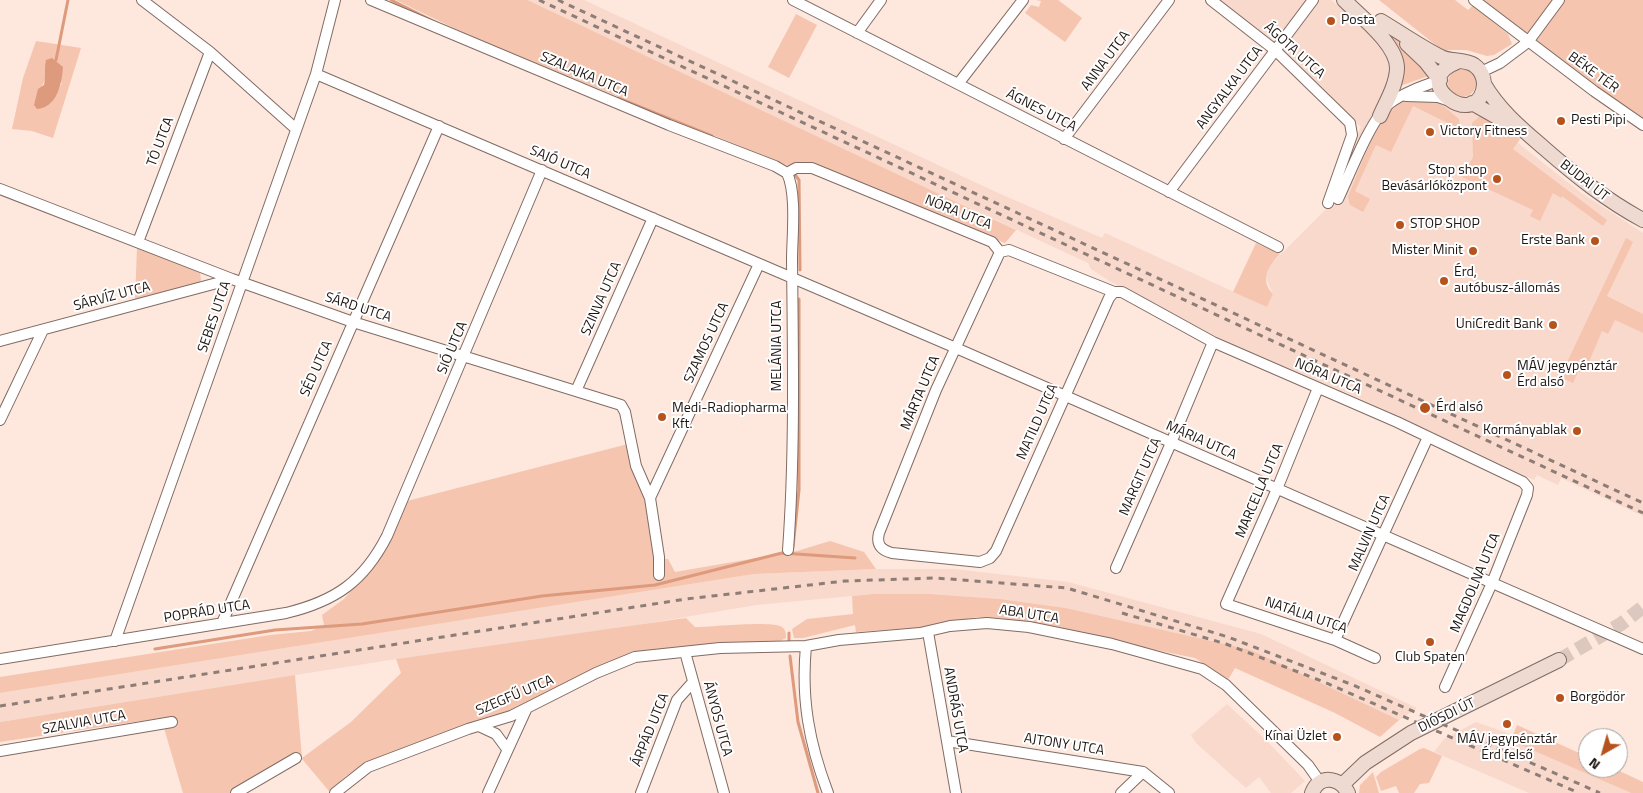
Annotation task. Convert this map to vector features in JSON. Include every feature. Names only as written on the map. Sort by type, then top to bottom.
[{"type":"main road","points":[[1344,0],[1390,47],[1396,61],[1395,79],[1380,116]]},
{"type":"main road","points":[[1352,0],[1381,21],[1433,52],[1457,62],[1471,63],[1482,78],[1483,91],[1472,103]]},
{"type":"main road","points":[[1381,21],[1418,54],[1440,80]]},
{"type":"main road","points":[[1448,100],[1441,88],[1440,80],[1445,68],[1457,62]]},
{"type":"main road","name":"BUDAI ÚT","points":[[1482,78],[1498,104],[1530,136],[1582,182],[1643,220]]},
{"type":"main road","name":"BUDAI ÚT","points":[[1448,100],[1460,105],[1472,103],[1530,136]]},
{"type":"main road","name":"DIÓSDI ÚT","points":[[1346,789],[1365,763],[1411,733],[1559,660]]},
{"type":"main road","points":[[1316,788],[1332,779],[1346,789]]},
{"type":"street","points":[[142,0],[210,52],[296,129]]},
{"type":"street","name":"SEBES UTCA","points":[[115,641],[237,281],[316,74],[335,0]]},
{"type":"street","name":"SZALAJKA UTCA","points":[[371,0],[651,118],[791,171]]},
{"type":"street","name":"ÁGNES UTCA","points":[[793,0],[1278,248]]},
{"type":"street","points":[[858,33],[882,0]]},
{"type":"street","points":[[958,84],[1022,0]]},
{"type":"street","name":"ANNA UTCA","points":[[1064,138],[1169,0]]},
{"type":"street","name":"ÁGOTA UTCA","points":[[1211,0],[1275,50],[1350,123],[1352,128],[1328,204]]},
{"type":"street","name":"ANGYALKA UTCA","points":[[1169,192],[1313,0]]},
{"type":"street","name":"BÉKE TÉR","points":[[1474,0],[1528,42],[1643,125]]},
{"type":"street","points":[[1482,78],[1528,42],[1559,0]]},
{"type":"street","name":"TÓ UTCA","points":[[138,242],[210,52]]},
{"type":"street","name":"SAJÓ UTCA","points":[[316,74],[792,279]]},
{"type":"street","points":[[1338,199],[1386,107],[1400,97],[1440,80]]},
{"type":"street","points":[[1400,97],[1415,95],[1448,100]]},
{"type":"street","name":"SÉD UTCA","points":[[222,623],[438,126]]},
{"type":"street","name":"NÓRA UTCA","points":[[791,171],[804,166],[821,172],[992,242],[1000,252],[1009,250],[1116,292],[1213,342],[1428,437],[1523,482],[1528,488]]},
{"type":"street","name":"SIÓ UTCA","points":[[387,536],[542,170]]},
{"type":"street","name":"MELÁNIA UTCA","points":[[788,550],[792,489],[791,171]]},
{"type":"street","name":"SÁRD UTCA","points":[[0,189],[237,281],[353,322],[465,355],[624,407],[636,466],[650,498]]},
{"type":"street","name":"SZINVA UTCA","points":[[576,391],[653,218]]},
{"type":"street","name":"MÁRTA UTCA","points":[[980,562],[892,554],[878,543],[879,533],[936,390],[1000,252]]},
{"type":"street","name":"SZAMOS UTCA","points":[[650,498],[758,264]]},
{"type":"street","name":"MÁRIA UTCA","points":[[792,279],[956,348],[1643,649]]},
{"type":"street","name":"SÁRVÍZ UTCA","points":[[0,341],[237,281]]},
{"type":"street","name":"MATILD UTCA","points":[[980,562],[990,558],[996,551],[1109,298],[1116,292]]},
{"type":"street","points":[[0,420],[43,330]]},
{"type":"street","name":"MARGIT UTCA","points":[[1116,568],[1213,342]]},
{"type":"street","name":"MARCELLA UTCA","points":[[1226,604],[1277,489],[1318,388]]},
{"type":"street","name":"MALVIN UTCA","points":[[1335,640],[1428,437]]},
{"type":"street","name":"MAGDOLNA UTCA","points":[[1445,687],[1492,583],[1527,495],[1528,488]]},
{"type":"street","points":[[650,498],[659,557],[659,575]]},
{"type":"street","name":"POPRÁD UTCA","points":[[0,659],[304,609],[331,598],[351,585],[378,554],[387,536]]},
{"type":"street","name":"NATÁLIA UTCA","points":[[1226,604],[1335,640],[1375,658]]},
{"type":"street","name":"ABA UTCA","points":[[685,652],[720,648],[806,646],[839,640],[928,632],[950,626],[987,623],[1029,627],[1112,644],[1202,669],[1226,685],[1308,764],[1316,788]]},
{"type":"street","name":"ANDRÁS UTCA","points":[[928,632],[956,793]]},
{"type":"street","points":[[806,646],[804,671],[809,734],[828,793]]},
{"type":"street","name":"ÁNYOS UTCA","points":[[685,652],[724,793]]},
{"type":"street","name":"SZEGFŰ UTCA","points":[[335,793],[368,767],[468,729],[481,727],[526,710],[614,665],[653,654],[685,652]]},
{"type":"street","name":"ÁRPÁD UTCA","points":[[641,793],[676,700],[693,682]]},
{"type":"street","points":[[488,793],[526,710]]},
{"type":"street","name":"SZALVIA UTCA","points":[[0,751],[172,722]]},
{"type":"street","points":[[481,727],[496,734],[507,749]]},
{"type":"street","name":"AJTONY UTCA","points":[[947,741],[1143,772],[1169,793]]},
{"type":"street","points":[[236,793],[296,758]]},
{"type":"street","points":[[1121,793],[1143,772]]},
{"type":"shaded area","points":[[396,0],[527,0],[1016,230],[1005,243],[880,192],[789,166],[474,38]]},
{"type":"shaded area","points":[[523,0],[584,0],[996,192],[1102,238],[1105,233],[1267,307],[1273,294],[1266,278],[1269,266],[1328,207],[1344,173],[1346,158],[1361,127],[1281,51],[1217,0],[1331,0],[1381,41],[1390,55],[1390,79],[1410,99],[1431,98],[1458,110],[1484,116],[1495,122],[1520,139],[1518,143],[1580,192],[1643,233],[1643,516],[1561,478],[1558,485],[1537,475],[1534,480],[1352,395],[1233,345],[1111,282],[1091,269],[1088,263]]},
{"type":"shaded area","points":[[1036,0],[1058,0],[1082,18],[1065,42],[1025,13],[1031,5],[1039,7],[1041,1]]},
{"type":"shaded area","points":[[1379,0],[1455,0],[1468,10],[1473,5],[1508,34],[1512,44],[1494,55],[1487,56],[1466,50],[1442,50]]},
{"type":"shaded area","points":[[1474,0],[1643,0],[1643,125]]},
{"type":"shaded area","points":[[796,14],[817,25],[789,78],[768,67]]},
{"type":"shaded area","points":[[1392,35],[1414,54],[1431,75],[1400,86],[1388,39]]},
{"type":"shaded area","points":[[36,41],[81,48],[53,138],[32,131],[12,129],[23,78]],"holes":[[[45,69],[62,83],[51,103],[34,105],[47,75]]]},
{"type":"shaded area","points":[[52,58],[63,67],[60,87],[49,104],[44,108],[37,109],[34,105],[38,89],[44,85],[46,60]]},
{"type":"shaded area","points":[[1462,69],[1472,73],[1476,83],[1472,93],[1462,97],[1452,93],[1448,83],[1452,73]]},
{"type":"shaded area","points":[[1410,99],[1436,100],[1459,119],[1460,129],[1413,106],[1391,152],[1376,145],[1355,191],[1370,199],[1363,212],[1350,205],[1348,197],[1365,155],[1380,126],[1389,114],[1399,104]]},
{"type":"shaded area","points":[[1480,116],[1495,122],[1520,139],[1513,149],[1607,220],[1603,226],[1562,196],[1561,198],[1553,193],[1540,221],[1530,216],[1533,210],[1462,177],[1473,157],[1472,123]]},
{"type":"shaded area","points":[[1626,238],[1633,242],[1607,296],[1643,314],[1643,333],[1615,320],[1608,334],[1602,331],[1585,371],[1578,372],[1573,383],[1560,377]]},
{"type":"shaded area","points":[[1256,243],[1280,254],[1272,263],[1267,273],[1267,283],[1273,294],[1267,307],[1233,292]]},
{"type":"shaded area","points":[[137,247],[197,270],[200,273],[201,280],[199,283],[135,301]]},
{"type":"shaded area","points":[[628,444],[647,500],[657,558],[668,559],[675,572],[797,551],[830,541],[864,552],[876,569],[754,574],[0,693],[0,677],[270,635],[311,631],[324,625],[322,615],[344,599],[365,575],[407,501]]},
{"type":"shaded area","points":[[876,569],[954,569],[1068,582],[1261,634],[1417,708],[1399,720],[1251,650],[1066,608],[1000,599],[931,594],[873,594],[756,605],[626,627],[396,659],[0,722],[0,693],[754,574]]},
{"type":"shaded area","points":[[931,594],[1000,599],[1066,608],[1251,650],[1399,720],[1380,737],[1335,713],[1235,668],[1228,680],[1195,658],[1000,618],[977,617],[927,627],[856,632],[855,625],[803,638],[794,638],[792,629],[807,619],[853,614],[852,596]]},
{"type":"shaded area","points":[[686,618],[695,627],[754,624],[776,625],[784,629],[786,638],[778,642],[654,651],[510,711],[368,762],[346,776],[329,791],[302,759],[246,793],[183,793],[161,718],[0,742],[0,722],[295,675],[302,758],[351,722],[401,673],[396,659]]},
{"type":"shaded area","points":[[1227,704],[1267,741],[1305,781],[1291,793],[1271,793],[1259,777],[1246,788],[1196,743],[1191,735]]},
{"type":"shaded area","points":[[1476,722],[1513,735],[1518,738],[1516,743],[1578,770],[1578,778],[1596,778],[1631,793],[1529,793],[1434,752],[1444,739]]},
{"type":"shaded area","points":[[1517,725],[1578,752],[1578,770],[1516,743],[1518,738],[1513,735]]},
{"type":"shaded area","points":[[1424,748],[1442,756],[1429,783],[1420,784],[1414,793],[1399,793],[1396,786],[1381,791],[1376,777],[1381,772]]},
{"type":"shaded area","points":[[1373,772],[1379,793],[1359,793],[1360,785]]},
{"type":"shaded area","points":[[1628,775],[1643,782],[1643,793],[1631,793],[1596,778],[1628,778]]},
{"type":"waterway","points":[[56,60],[68,0]]},
{"type":"waterway","points":[[391,0],[435,22]]},
{"type":"waterway","points":[[618,98],[712,136]]},
{"type":"waterway","points":[[793,172],[799,180],[800,270]]},
{"type":"waterway","points":[[793,547],[799,490],[799,299]]},
{"type":"waterway","points":[[155,649],[275,630],[362,624],[542,596],[655,585],[782,553],[855,558]]},
{"type":"waterway","points":[[789,633],[789,641]]},
{"type":"waterway","points":[[790,656],[798,722],[818,793]]},
{"type":"tunnel","points":[[1559,660],[1621,624],[1643,607]]},
{"type":"railway","points":[[539,0],[1643,513]]},
{"type":"railway","points":[[558,0],[1643,503]]},
{"type":"railway","points":[[0,706],[686,599],[845,581],[936,578],[1067,588],[1228,637],[1353,685],[1600,793]]},
{"type":"railway","points":[[1122,613],[1226,644],[1324,682],[1579,793]]},
{"type":"place","name":"Posta","points":[[1331,21]]},
{"type":"place","name":"Pesti Pipi","points":[[1561,121]]},
{"type":"place","name":"Victory Fitness","points":[[1430,132]]},
{"type":"place","name":"Stop shop Bevásárlóközpont","points":[[1497,179]]},
{"type":"place","name":"STOP SHOP","points":[[1400,225]]},
{"type":"place","name":"Erste Bank","points":[[1595,241]]},
{"type":"place","name":"Mister Minit","points":[[1473,251]]},
{"type":"place","name":"Érd, autóbusz-állomás","points":[[1444,281]]},
{"type":"place","name":"UniCredit Bank","points":[[1553,325]]},
{"type":"place","name":"MÁV jegypénztár Érd alsó","points":[[1507,375]]},
{"type":"place","name":"Érd alsó","points":[[1425,408]]},
{"type":"place","name":"Medi-Radiopharma Kft.","points":[[662,417]]},
{"type":"place","name":"Kormányablak","points":[[1577,431]]},
{"type":"place","name":"Club Spaten","points":[[1430,642]]},
{"type":"place","name":"Borgödör","points":[[1560,698]]},
{"type":"place","name":"MÁV jegypénztár Érd felső","points":[[1507,724]]},
{"type":"place","name":"Kínai Üzlet","points":[[1337,737]]}]
